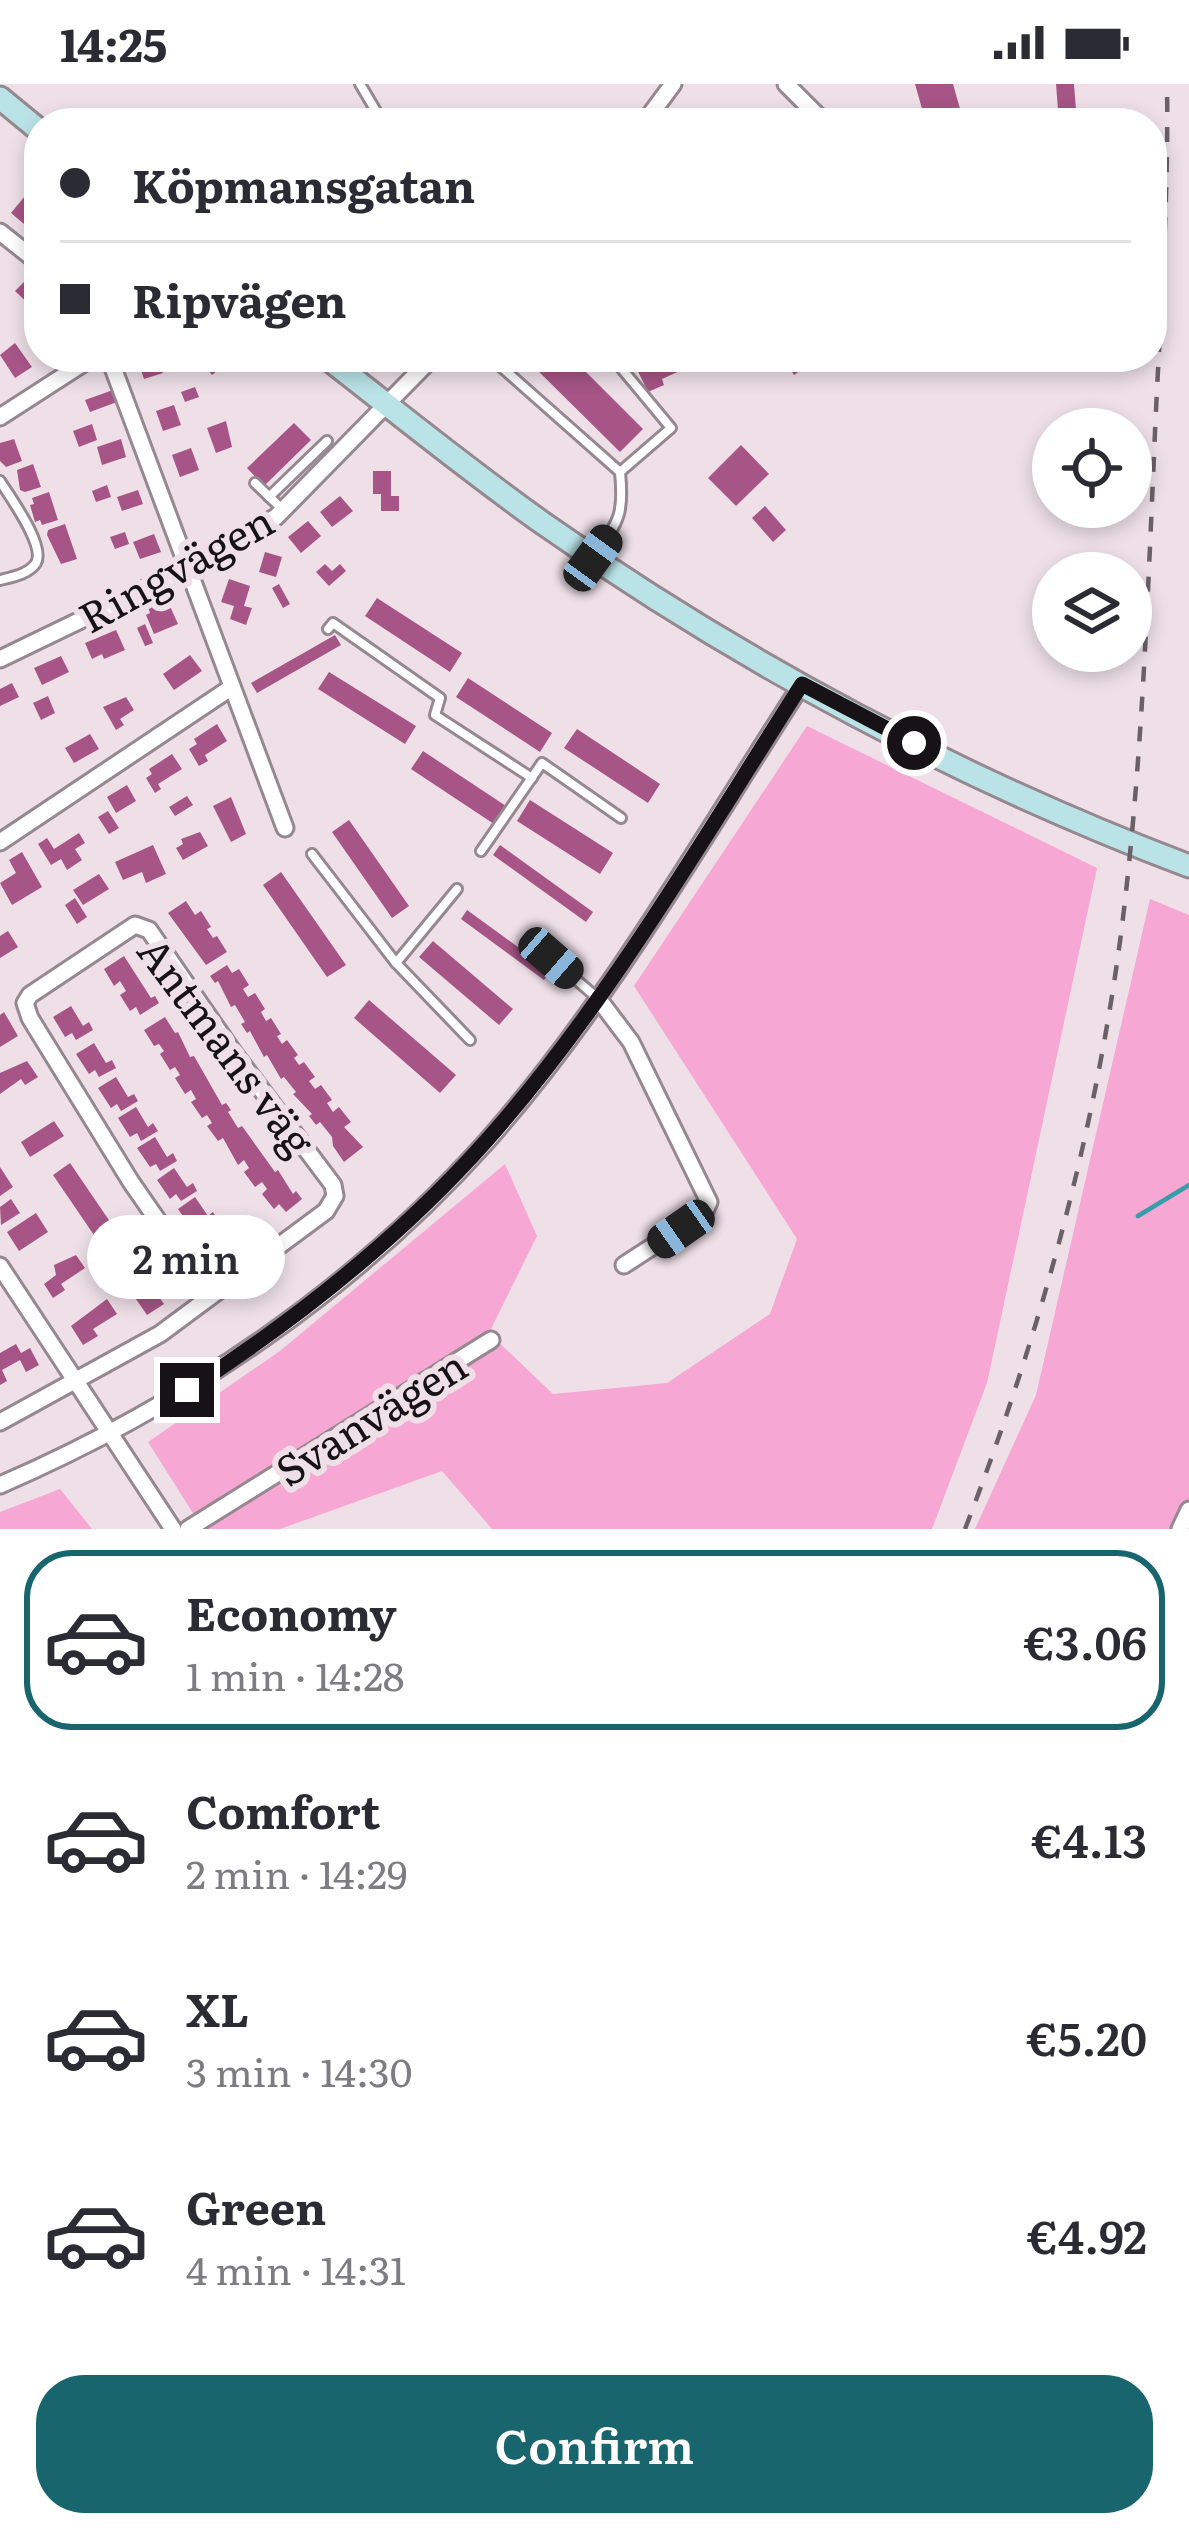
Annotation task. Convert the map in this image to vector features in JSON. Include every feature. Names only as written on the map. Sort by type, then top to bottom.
[{"type":"street","points":[[656,108],[674,84]]},
{"type":"street","points":[[786,84],[810,108]]},
{"type":"street","points":[[0,98],[24,118]]},
{"type":"street","points":[[0,232],[24,251]]},
{"type":"street","points":[[0,417],[70,372]]},
{"type":"street","points":[[114,372],[285,828]]},
{"type":"street","points":[[345,372],[593,558],[802,684],[1032,801],[1189,866]]},
{"type":"street","name":"Ringvägen","points":[[0,659],[186,569],[283,510],[418,372]]},
{"type":"street","points":[[0,1485],[111,1433],[187,1390],[277,1329],[398,1228],[488,1139],[596,997],[802,684]]},
{"type":"street","points":[[0,842],[232,687]]},
{"type":"street","name":"Antmans väg","points":[[0,1422],[160,1334],[326,1210],[335,1196],[333,1185],[149,930],[135,925],[30,994],[26,1003],[30,1018],[94,1123],[210,1296]]},
{"type":"street","points":[[596,997],[640,1058],[709,1202],[704,1213],[624,1265]]},
{"type":"street","points":[[0,1266],[173,1529]]},
{"type":"street","name":"Svanvägen","points":[[188,1529],[491,1340]]},
{"type":"street","points":[[1180,1529],[1189,1510]]},
{"type":"lane","points":[[507,372],[620,472],[623,503],[617,524],[593,558]]},
{"type":"lane","points":[[620,472],[671,428],[624,372]]},
{"type":"lane","points":[[269,496],[327,442]]},
{"type":"lane","points":[[0,482],[39,553],[26,572],[0,580]]},
{"type":"lane","points":[[255,483],[283,510]]},
{"type":"lane","points":[[328,629],[333,623],[440,698],[435,716],[532,778]]},
{"type":"lane","points":[[481,851],[542,763],[621,818]]},
{"type":"lane","points":[[312,854],[396,963],[470,1040]]},
{"type":"lane","points":[[396,963],[457,889]]},
{"type":"lane","points":[[551,958],[596,997]]},
{"type":"shaded area","points":[[807,726],[1097,868],[987,1383],[932,1529],[492,1529],[442,1471],[280,1529],[203,1529],[148,1442],[280,1351],[505,1164],[537,1236],[489,1333],[553,1394],[667,1383],[770,1314],[797,1239],[634,986]]},
{"type":"shaded area","points":[[1150,899],[1189,915],[1189,1529],[975,1529],[1036,1395]]},
{"type":"shaded area","points":[[60,1489],[92,1529],[0,1529],[0,1512]]},
{"type":"building","points":[[915,84],[953,84],[960,108],[922,108]]},
{"type":"building","points":[[1056,84],[1074,84],[1076,108],[1058,108]]},
{"type":"building","points":[[24,197],[24,224],[11,213]]},
{"type":"building","points":[[15,343],[24,356],[24,372],[15,378],[0,355]]},
{"type":"building","points":[[539,372],[586,372],[643,429],[620,452]]},
{"type":"building","points":[[638,372],[677,372],[662,379],[664,385],[648,392]]},
{"type":"building","points":[[195,387],[199,397],[185,402],[181,392]]},
{"type":"building","points":[[113,390],[117,402],[90,412],[85,400]]},
{"type":"building","points":[[174,405],[181,425],[163,431],[156,411]]},
{"type":"building","points":[[226,421],[232,447],[216,453],[207,428]]},
{"type":"building","points":[[294,423],[311,440],[264,486],[247,468]]},
{"type":"building","points":[[92,424],[97,440],[79,447],[73,431]]},
{"type":"building","points":[[14,439],[22,461],[6,467],[0,461],[0,443]]},
{"type":"building","points":[[121,439],[126,457],[102,465],[97,447]]},
{"type":"building","points":[[741,445],[769,474],[736,506],[708,478]]},
{"type":"building","points":[[191,448],[199,470],[180,477],[172,455]]},
{"type":"building","points":[[33,464],[41,487],[25,492],[20,490],[17,470]]},
{"type":"building","points":[[373,471],[391,471],[391,496],[399,496],[399,511],[381,511],[381,494],[373,494]]},
{"type":"building","points":[[107,485],[111,497],[96,502],[92,491]]},
{"type":"building","points":[[138,490],[143,504],[122,511],[117,497]]},
{"type":"building","points":[[49,492],[58,520],[42,525],[40,520],[35,522],[30,505],[32,498]]},
{"type":"building","points":[[340,496],[353,511],[332,527],[320,512]]},
{"type":"building","points":[[765,506],[786,530],[773,542],[752,518]]},
{"type":"building","points":[[308,521],[321,536],[301,553],[288,537]]},
{"type":"building","points":[[65,524],[77,559],[61,564],[47,535],[48,530]]},
{"type":"building","points":[[125,532],[129,544],[115,549],[110,537]]},
{"type":"building","points":[[154,534],[161,552],[140,559],[133,542]]},
{"type":"building","points":[[265,552],[282,557],[276,577],[259,572]]},
{"type":"building","points":[[325,564],[332,571],[340,564],[346,571],[329,586],[316,572]]},
{"type":"building","points":[[229,579],[250,586],[244,606],[252,608],[246,625],[230,619],[234,606],[221,602]]},
{"type":"building","points":[[279,584],[290,604],[283,608],[272,588]]},
{"type":"building","points":[[377,598],[462,653],[450,672],[365,616]]},
{"type":"building","points":[[157,603],[159,608],[169,604],[178,624],[154,634],[146,615],[148,607]]},
{"type":"building","points":[[145,624],[153,643],[145,646],[137,628]]},
{"type":"building","points":[[116,630],[125,650],[92,659],[85,643]]},
{"type":"building","points":[[335,635],[341,645],[257,693],[251,683]]},
{"type":"building","points":[[190,655],[202,671],[174,690],[163,674]]},
{"type":"building","points":[[61,656],[69,672],[42,685],[34,668]]},
{"type":"building","points":[[329,672],[416,726],[405,744],[318,689]]},
{"type":"building","points":[[468,678],[552,733],[540,752],[456,697]]},
{"type":"building","points":[[12,683],[19,697],[0,706],[0,689]]},
{"type":"building","points":[[48,696],[55,713],[41,720],[33,703]]},
{"type":"building","points":[[126,697],[134,710],[120,719],[124,725],[116,730],[103,707]]},
{"type":"building","points":[[217,724],[227,741],[205,755],[208,761],[199,766],[189,749],[197,744],[194,739]]},
{"type":"building","points":[[577,729],[660,784],[648,803],[564,748]]},
{"type":"building","points":[[90,734],[99,749],[74,763],[65,748]]},
{"type":"building","points":[[423,751],[506,806],[494,824],[411,769]]},
{"type":"building","points":[[172,754],[182,769],[158,784],[161,789],[155,793],[146,778],[152,774],[149,769]]},
{"type":"building","points":[[127,785],[136,801],[116,813],[107,797]]},
{"type":"building","points":[[187,796],[193,805],[175,816],[169,807]]},
{"type":"building","points":[[231,797],[246,834],[231,842],[213,806]]},
{"type":"building","points":[[530,800],[613,853],[600,874],[517,821]]},
{"type":"building","points":[[108,811],[119,828],[109,834],[98,817]]},
{"type":"building","points":[[349,820],[409,906],[392,918],[332,832]]},
{"type":"building","points":[[200,832],[208,846],[183,860],[176,848],[183,844],[181,839]]},
{"type":"building","points":[[79,833],[85,843],[75,849],[82,860],[67,870],[61,859],[51,865],[38,844],[47,838],[54,849]]},
{"type":"building","points":[[153,845],[166,874],[146,883],[142,872],[123,880],[115,862]]},
{"type":"building","points":[[500,845],[593,912],[586,922],[493,855]]},
{"type":"building","points":[[22,852],[42,887],[12,905],[0,883],[16,873],[9,860]]},
{"type":"building","points":[[281,872],[346,965],[327,977],[263,885]]},
{"type":"building","points":[[99,874],[109,889],[83,905],[73,890]]},
{"type":"building","points":[[75,898],[87,917],[77,924],[65,905]]},
{"type":"building","points":[[186,901],[195,915],[201,911],[211,927],[207,929],[227,952],[206,965],[168,913]]},
{"type":"building","points":[[467,910],[551,971],[544,980],[461,919]]},
{"type":"building","points":[[8,931],[18,947],[0,958],[0,936]]},
{"type":"building","points":[[433,941],[513,1009],[499,1025],[419,957]]},
{"type":"building","points":[[124,956],[159,1003],[140,1015],[136,1007],[130,1011],[120,995],[126,991],[120,981],[114,986],[104,969]]},
{"type":"building","points":[[227,965],[232,973],[239,969],[249,985],[243,989],[248,997],[255,993],[266,1021],[271,1018],[282,1044],[287,1040],[299,1065],[304,1062],[315,1077],[309,1081],[315,1089],[321,1085],[332,1100],[327,1103],[333,1112],[339,1107],[351,1122],[344,1127],[363,1147],[344,1162],[332,1137],[320,1122],[316,1125],[293,1094],[296,1092],[264,1057],[241,1024],[245,1022],[235,1005],[231,1007],[218,981],[210,976]]},
{"type":"building","points":[[369,1000],[456,1075],[440,1093],[354,1018]]},
{"type":"building","points":[[71,1006],[83,1026],[89,1022],[93,1030],[76,1040],[72,1033],[65,1037],[53,1017]]},
{"type":"building","points":[[4,1012],[18,1036],[0,1047],[0,1015]]},
{"type":"building","points":[[165,1017],[222,1105],[226,1103],[231,1110],[238,1128],[242,1126],[293,1194],[296,1191],[302,1199],[286,1212],[279,1204],[274,1209],[262,1194],[267,1189],[262,1182],[255,1187],[244,1172],[249,1168],[244,1160],[238,1165],[223,1138],[218,1141],[207,1126],[212,1123],[207,1115],[202,1118],[191,1102],[196,1099],[191,1090],[185,1094],[175,1078],[180,1075],[175,1067],[170,1070],[160,1054],[164,1051],[159,1044],[154,1046],[144,1030]]},
{"type":"building","points":[[94,1043],[106,1063],[112,1060],[116,1068],[99,1077],[95,1070],[89,1074],[76,1054]]},
{"type":"building","points":[[27,1061],[38,1077],[25,1085],[21,1079],[0,1094],[0,1073]]},
{"type":"building","points":[[116,1077],[128,1097],[134,1094],[138,1101],[121,1111],[117,1104],[111,1108],[98,1088]]},
{"type":"building","points":[[136,1107],[148,1127],[153,1123],[158,1131],[141,1141],[137,1133],[130,1137],[118,1118]]},
{"type":"building","points":[[54,1121],[64,1136],[30,1157],[21,1142]]},
{"type":"building","points":[[155,1137],[167,1157],[173,1153],[177,1161],[160,1171],[156,1164],[150,1167],[137,1148]]},
{"type":"building","points":[[70,1163],[115,1229],[98,1241],[53,1175]]},
{"type":"building","points":[[0,1167],[13,1187],[0,1196]]},
{"type":"building","points":[[174,1168],[187,1187],[193,1183],[197,1191],[181,1201],[176,1194],[170,1199],[157,1180]]},
{"type":"building","points":[[195,1197],[208,1216],[213,1212],[218,1220],[202,1230],[197,1223],[191,1228],[178,1209]]},
{"type":"building","points":[[11,1199],[20,1213],[1,1225],[0,1207]]},
{"type":"building","points":[[36,1213],[48,1232],[19,1251],[7,1232]]},
{"type":"building","points":[[214,1226],[228,1245],[233,1241],[238,1249],[222,1260],[217,1253],[211,1257],[197,1238]]},
{"type":"building","points":[[122,1245],[164,1304],[147,1315],[106,1256]]},
{"type":"building","points":[[76,1255],[85,1268],[61,1284],[65,1290],[53,1298],[44,1284],[56,1275],[54,1265]]},
{"type":"building","points":[[107,1299],[117,1314],[93,1329],[98,1336],[83,1345],[71,1326]]},
{"type":"building","points":[[16,1344],[21,1353],[30,1348],[39,1365],[26,1372],[20,1360],[2,1370],[7,1381],[0,1385],[0,1353]]},
{"type":"waterway","points":[[1138,1216],[1189,1185]]},
{"type":"railway","points":[[1167,84],[1167,108]]},
{"type":"railway","points":[[965,1529],[1017,1384],[1061,1236],[1110,1011],[1134,815],[1158,372]]},
{"type":"route","points":[[187,1390],[334,1284],[488,1139],[643,929],[802,684],[914,743]]}]
